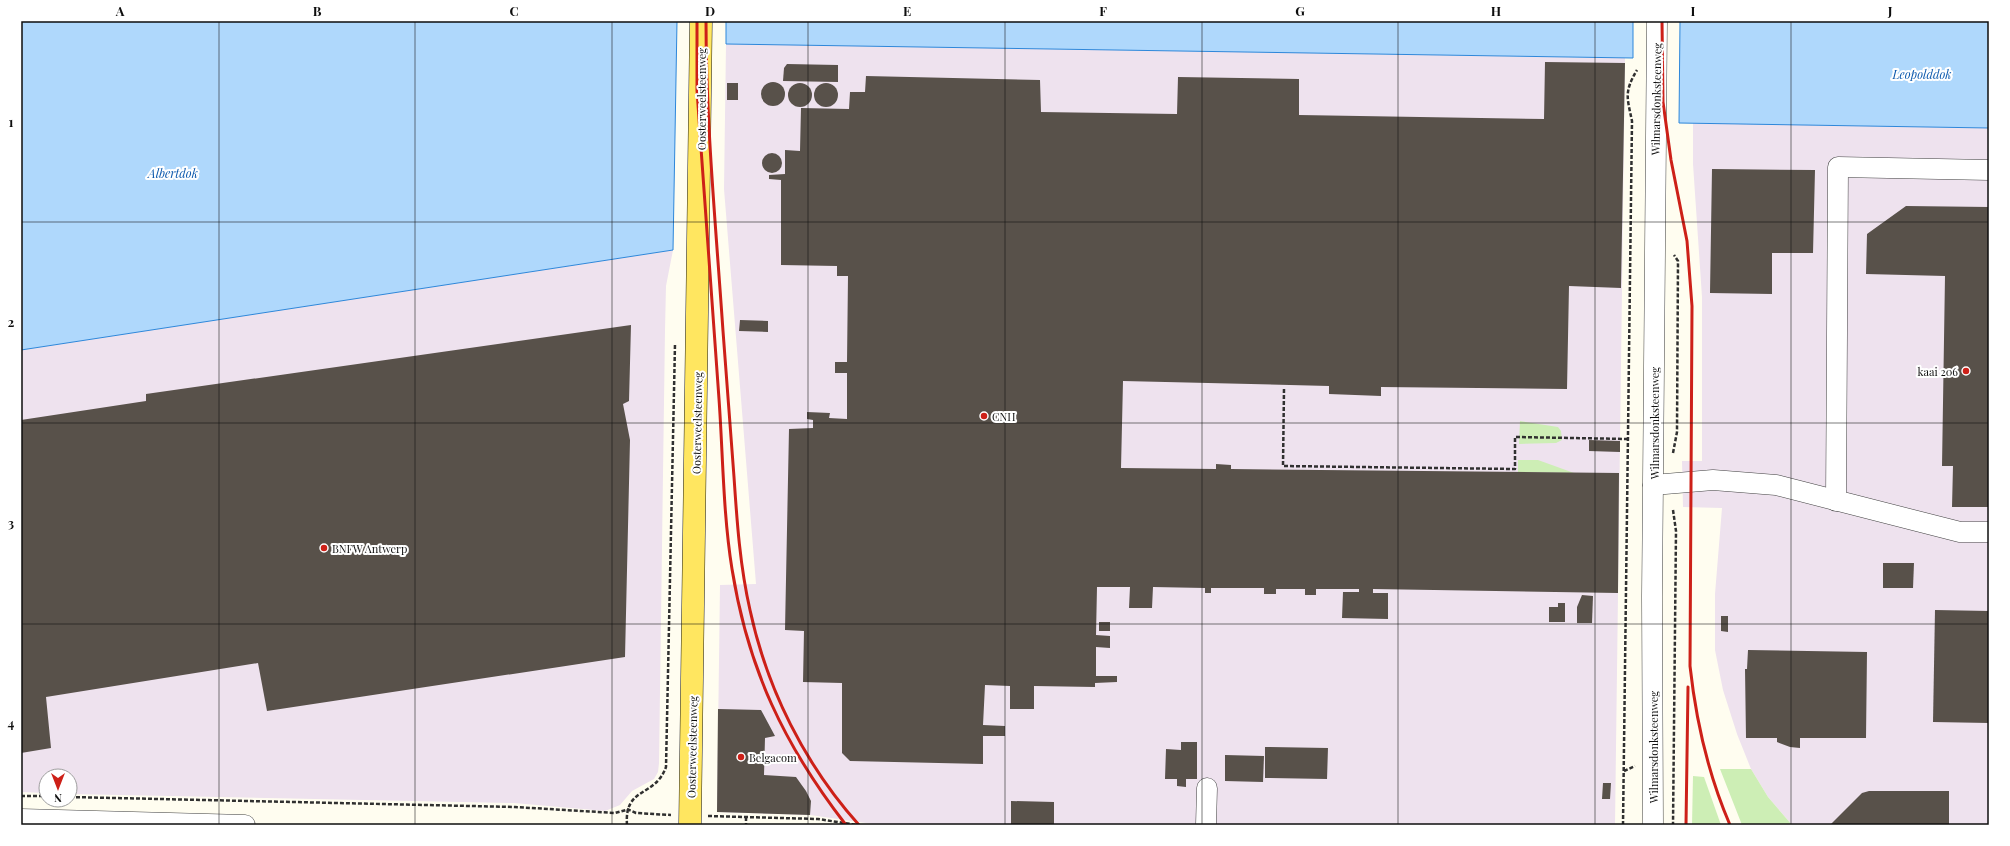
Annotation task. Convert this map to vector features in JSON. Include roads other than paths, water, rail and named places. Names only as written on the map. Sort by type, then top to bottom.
[{"type":"main road","name":"Oosterweelsteenweg","points":[[690,820],[701,21]]},
{"type":"street","name":"Wilmarsdonksteenweg","points":[[1653,825],[1663,484],[1657,21]]},
{"type":"street","points":[[1836,500],[1838,168],[1989,170]]},
{"type":"street","points":[[1663,484],[1713,480],[1776,485],[1960,532],[1989,532]]},
{"type":"street","points":[[1206,825],[1207,788]]},
{"type":"street","points":[[21,819],[245,825]]},
{"type":"water","name":"Albertdok","points":[[21,21],[677,21],[673,250],[21,350]]},
{"type":"water","points":[[726,21],[1633,21],[1633,58],[726,44]]},
{"type":"water","name":"Leopolddok","points":[[1680,21],[1989,21],[1989,128],[1679,123]]},
{"type":"railway","points":[[697,21],[697,90],[725,505],[732,569],[748,640],[759,673],[772,704],[804,765],[846,825]]},
{"type":"railway","points":[[706,21],[706,60],[710,137],[738,527],[741,560],[750,610],[757,639],[767,668],[791,725],[805,751],[822,777],[859,825]]},
{"type":"railway","points":[[1662,21],[1663,102],[1671,160],[1687,241],[1692,306],[1690,666],[1699,727],[1709,767],[1730,825]]},
{"type":"railway","points":[[1686,825],[1688,687]]},
{"type":"place","name":"kaai 206","points":[[1966,371]]},
{"type":"place","name":"CNH","points":[[984,416]]},
{"type":"place","name":"BNFW Antwerp","points":[[324,548]]},
{"type":"place","name":"Belgacom","points":[[741,757]]}]
